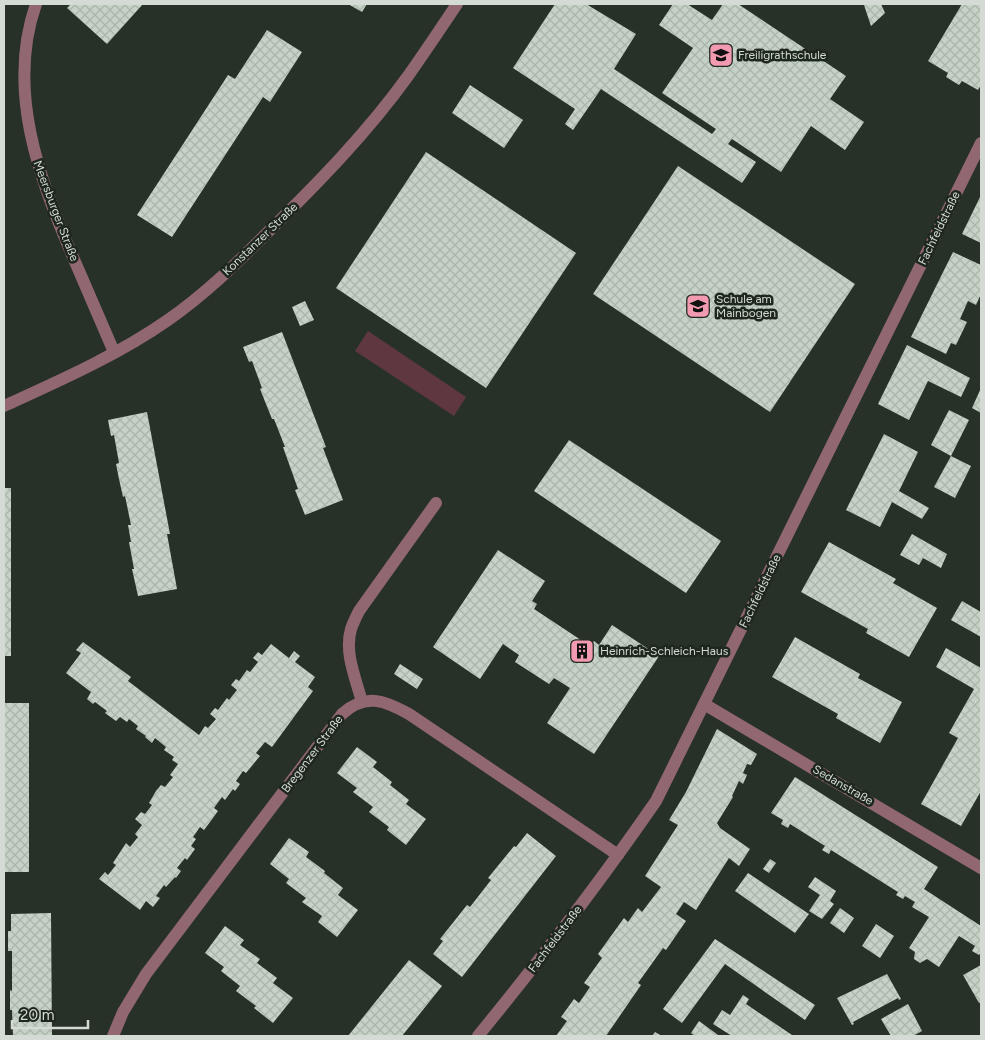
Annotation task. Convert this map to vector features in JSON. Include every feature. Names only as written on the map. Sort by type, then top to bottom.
[{"type":"street","name":"Meersburger Straße","points":[[36,4],[30,27],[24,78],[36,161],[61,228],[114,352]]},
{"type":"street","name":"Konstanzer Straße","points":[[4,406],[52,384],[150,332],[200,296],[289,212],[355,142],[409,76],[457,4]]},
{"type":"street","name":"Fachfeldstraße","points":[[478,1036],[533,969],[656,801],[981,143]]},
{"type":"street","points":[[436,503],[359,612],[351,629],[349,647],[351,663],[362,702],[372,700],[385,702],[409,714],[618,855]]},
{"type":"street","name":"Bregenzer Straße","points":[[113,1036],[133,994],[163,951],[342,714],[350,707],[362,702]]},
{"type":"street","name":"Sedanstraße","points":[[704,704],[981,868]]},
{"type":"shaded area","points":[[368,331],[466,397],[454,416],[355,351]]},
{"type":"building","points":[[71,4],[143,4],[107,44],[67,8]]},
{"type":"building","points":[[348,4],[367,4],[362,12]]},
{"type":"building","points":[[555,4],[586,4],[636,34],[614,69],[712,134],[716,129],[662,93],[693,48],[659,25],[673,4],[687,4],[712,20],[723,4],[738,4],[846,76],[830,99],[864,122],[845,150],[811,126],[781,172],[732,139],[728,144],[756,162],[742,183],[601,89],[573,130],[565,124],[575,109],[513,68]]},
{"type":"building","points":[[881,4],[885,13],[871,26],[864,5]]},
{"type":"building","points":[[962,4],[981,4],[981,85],[978,90],[962,81],[959,85],[946,77],[948,73],[928,61]]},
{"type":"building","points":[[267,30],[302,52],[270,102],[263,97],[172,237],[137,215],[228,75],[235,79]]},
{"type":"building","points":[[470,85],[523,120],[504,148],[452,113]]},
{"type":"building","points":[[426,152],[576,253],[486,388],[336,288]]},
{"type":"building","points":[[678,166],[855,284],[770,412],[593,294]]},
{"type":"building","points":[[981,195],[981,243],[962,234]]},
{"type":"building","points":[[953,252],[981,265],[981,294],[976,305],[968,301],[960,319],[967,322],[956,345],[951,343],[946,354],[911,337]]},
{"type":"building","points":[[305,301],[314,320],[300,326],[292,307]]},
{"type":"building","points":[[282,332],[326,447],[323,448],[343,500],[305,515],[295,490],[298,489],[283,447],[285,447],[260,389],[262,388],[252,361],[249,362],[243,347]]},
{"type":"building","points":[[907,345],[970,378],[961,397],[928,381],[909,420],[878,404]]},
{"type":"building","points":[[981,388],[981,413],[972,408]]},
{"type":"building","points":[[949,410],[969,420],[951,456],[931,445]]},
{"type":"building","points":[[147,412],[170,534],[167,534],[177,589],[138,596],[129,542],[131,542],[128,525],[131,525],[116,464],[119,463],[114,435],[111,436],[108,420]]},
{"type":"building","points":[[884,434],[918,452],[899,491],[929,508],[922,519],[892,502],[880,527],[846,510]]},
{"type":"building","points":[[569,440],[721,541],[686,593],[534,491]]},
{"type":"building","points":[[951,456],[971,466],[955,498],[934,487]]},
{"type":"building","points":[[4,488],[11,488],[11,656],[4,656]]},
{"type":"building","points":[[912,534],[947,554],[941,568],[923,558],[919,565],[900,555]]},
{"type":"building","points":[[829,542],[896,579],[893,583],[937,608],[909,657],[866,633],[868,629],[801,592]]},
{"type":"building","name":"Heinrich-Schleich-Haus","points":[[498,550],[545,581],[532,601],[537,604],[534,609],[590,646],[594,641],[599,645],[612,625],[659,656],[594,754],[547,723],[570,688],[554,678],[549,684],[515,662],[519,655],[503,644],[480,679],[433,647]]},
{"type":"building","points":[[962,601],[981,612],[981,637],[951,620]]},
{"type":"building","points":[[795,637],[860,674],[858,678],[902,702],[880,743],[836,718],[838,714],[772,677]]},
{"type":"building","points":[[83,642],[131,677],[128,681],[199,735],[205,726],[208,728],[216,719],[210,714],[215,708],[218,710],[227,698],[229,700],[237,690],[231,685],[236,679],[239,681],[247,670],[250,672],[258,662],[253,658],[258,652],[262,655],[271,644],[289,658],[294,651],[300,656],[295,662],[315,677],[308,687],[313,691],[272,747],[265,742],[256,753],[260,756],[246,773],[243,771],[236,781],[240,784],[235,791],[233,789],[225,800],[222,797],[214,808],[218,811],[213,818],[204,830],[200,827],[193,837],[196,839],[191,846],[195,849],[187,860],[185,858],[177,868],[181,871],[176,878],[166,887],[164,885],[156,896],[160,898],[153,907],[146,901],[140,910],[99,879],[105,872],[108,875],[116,865],[113,863],[126,843],[130,847],[138,837],[135,834],[142,825],[135,819],[141,812],[145,814],[152,805],[149,803],[156,791],[161,785],[165,787],[173,777],[170,775],[178,764],[172,760],[174,757],[164,750],[166,747],[155,738],[152,743],[136,729],[138,726],[129,719],[127,722],[120,717],[116,721],[95,702],[93,704],[87,699],[91,692],[66,673],[81,653],[76,650]]},
{"type":"building","points":[[946,648],[981,668],[981,791],[961,826],[921,804],[958,738],[949,733],[974,689],[936,667]]},
{"type":"building","points":[[400,664],[423,679],[417,689],[394,674]]},
{"type":"building","points":[[4,703],[29,703],[29,872],[4,872]]},
{"type":"building","points":[[717,729],[757,754],[751,765],[747,764],[743,773],[747,775],[743,784],[739,781],[733,797],[717,823],[720,828],[750,849],[739,866],[729,858],[696,910],[684,902],[676,914],[686,921],[666,950],[663,948],[638,983],[641,985],[606,1036],[556,1036],[567,1021],[561,1017],[574,999],[579,1003],[590,987],[584,983],[602,958],[598,954],[624,918],[628,922],[638,908],[642,912],[661,887],[645,876],[678,825],[669,820],[686,792]]},
{"type":"building","points":[[357,747],[377,762],[373,767],[392,782],[390,785],[409,800],[406,804],[426,819],[406,845],[387,830],[389,827],[369,812],[373,807],[353,792],[357,788],[337,773]]},
{"type":"building","points":[[795,777],[938,867],[924,889],[981,926],[981,952],[979,955],[972,951],[975,946],[959,936],[939,967],[927,959],[920,963],[914,959],[915,952],[909,948],[929,917],[912,907],[915,902],[905,896],[903,899],[896,895],[898,892],[831,850],[829,854],[822,850],[825,846],[790,824],[788,828],[781,824],[783,820],[771,813]]},
{"type":"building","points":[[527,833],[556,856],[462,977],[433,954],[443,941],[440,939],[467,905],[470,907],[491,880],[488,878]]},
{"type":"building","points":[[289,838],[309,852],[306,857],[343,888],[338,895],[358,910],[337,937],[318,922],[322,916],[302,902],[306,898],[286,883],[289,879],[270,864]]},
{"type":"building","points":[[770,859],[776,863],[769,873],[763,869]]},
{"type":"building","points":[[748,873],[809,914],[795,933],[735,891]]},
{"type":"building","points":[[815,877],[836,891],[830,901],[834,904],[822,919],[809,911],[820,895],[808,887]]},
{"type":"building","points":[[840,908],[854,918],[844,933],[830,923]]},
{"type":"building","points":[[51,913],[52,1036],[13,1036],[12,1010],[10,1010],[12,951],[8,951],[8,931],[11,931],[11,914]]},
{"type":"building","points":[[876,924],[894,936],[880,958],[862,946]]},
{"type":"building","points":[[225,926],[244,940],[240,945],[260,959],[257,963],[277,978],[273,983],[293,998],[273,1023],[254,1008],[256,1006],[236,991],[240,986],[221,971],[224,967],[205,953]]},
{"type":"building","points":[[715,939],[815,1005],[805,1020],[725,964],[682,1023],[663,1009]]},
{"type":"building","points":[[409,960],[442,986],[402,1036],[348,1036]]},
{"type":"building","points":[[981,965],[981,1002],[979,1003],[963,975]]},
{"type":"building","points":[[887,974],[901,999],[899,1000],[898,998],[853,1022],[854,1024],[852,1025],[837,998]]},
{"type":"building","points":[[743,995],[749,999],[746,1004],[792,1035],[732,1036],[713,1024],[722,1010],[730,1015]]},
{"type":"building","points":[[908,1004],[922,1031],[913,1036],[891,1036],[881,1019]]},
{"type":"building","points":[[699,1021],[718,1035],[695,1036],[691,1033]]},
{"type":"building","points":[[655,1032],[662,1036],[652,1036]]},
{"type":"place","name":"Freiligrathschule","points":[[721,55]]},
{"type":"place","name":"Schule am Mainbogen","points":[[698,306]]},
{"type":"place","name":"Heinrich-Schleich-Haus","points":[[582,651]]}]
